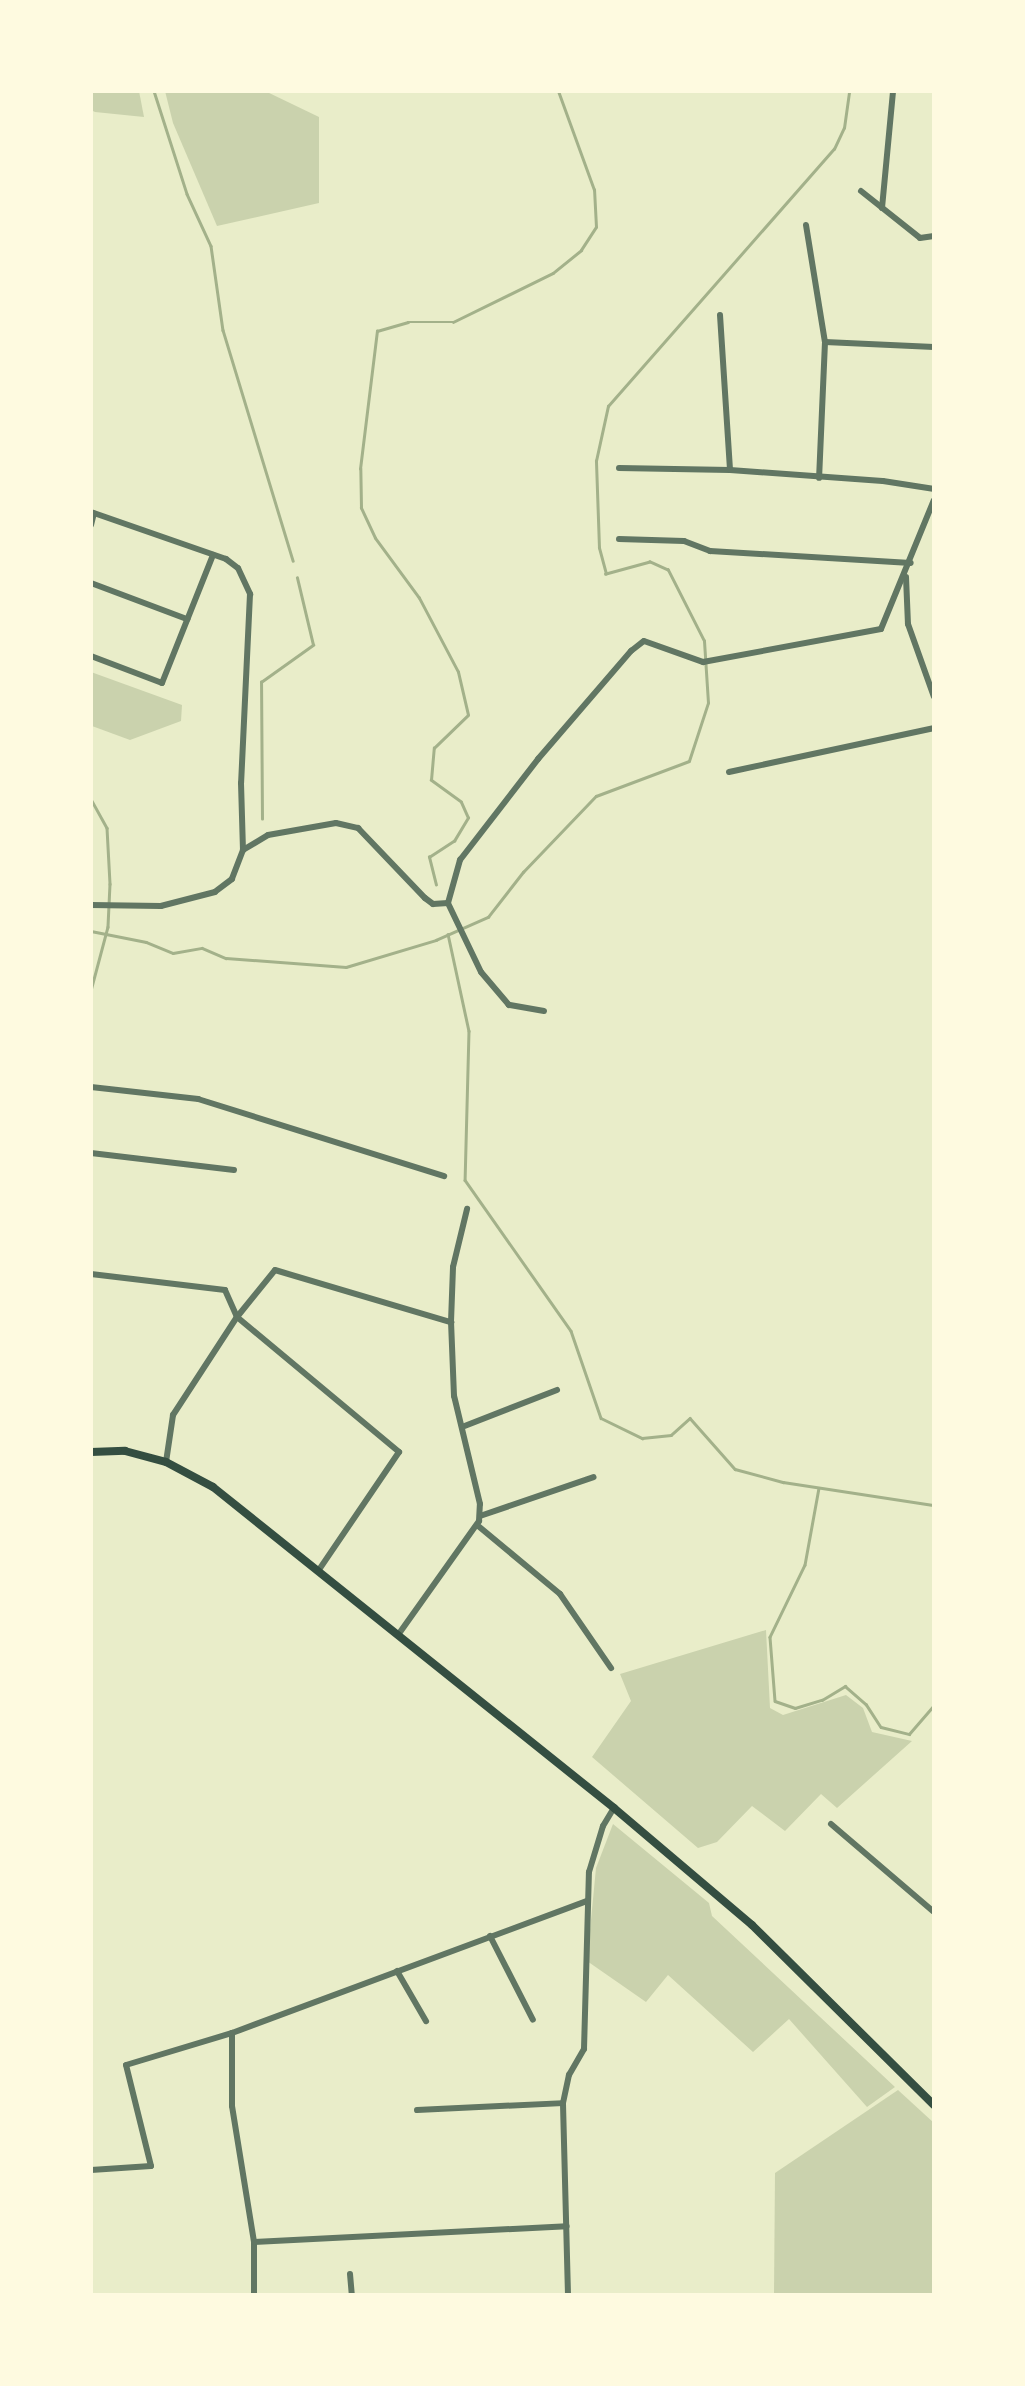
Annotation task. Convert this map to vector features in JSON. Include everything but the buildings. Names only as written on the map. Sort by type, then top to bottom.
[{"type":"main road","points":[[91,1452],[125,1451],[166,1462],[213,1487],[614,1808],[752,1926],[934,2105]]},
{"type":"street","points":[[882,208],[893,91]]},
{"type":"street","points":[[861,191],[920,238],[934,236]]},
{"type":"street","points":[[806,225],[825,342],[819,478]]},
{"type":"street","points":[[720,315],[730,470]]},
{"type":"street","points":[[825,342],[934,348]]},
{"type":"street","points":[[619,468],[730,470],[934,489]]},
{"type":"street","points":[[544,1011],[509,1004],[481,972],[448,903],[460,860],[538,759],[631,650],[644,641],[703,662],[881,629],[911,563],[934,500]]},
{"type":"street","points":[[91,525],[93,512],[214,555],[238,568],[250,594],[241,783],[243,850],[232,878],[199,898],[161,906],[91,905]]},
{"type":"street","points":[[619,539],[684,541],[710,551],[911,563]]},
{"type":"street","points":[[91,656],[162,682],[214,555]]},
{"type":"street","points":[[906,575],[908,624],[934,697]]},
{"type":"street","points":[[91,583],[187,619]]},
{"type":"street","points":[[729,772],[934,728]]},
{"type":"street","points":[[243,850],[268,835],[336,823],[358,828],[425,898],[433,904],[448,903]]},
{"type":"street","points":[[91,1087],[198,1099],[444,1176]]},
{"type":"street","points":[[91,1153],[234,1170]]},
{"type":"street","points":[[398,1635],[477,1525],[480,1516],[454,1396],[451,1322],[453,1267],[467,1209]]},
{"type":"street","points":[[166,1462],[173,1415],[237,1317],[275,1270],[451,1322]]},
{"type":"street","points":[[91,1274],[225,1290],[237,1317],[399,1452],[318,1571]]},
{"type":"street","points":[[461,1427],[557,1390]]},
{"type":"street","points":[[480,1516],[594,1477]]},
{"type":"street","points":[[477,1525],[560,1594],[611,1668]]},
{"type":"street","points":[[568,2295],[563,2103],[569,2075],[583,2049],[589,1872],[603,1826],[614,1808]]},
{"type":"street","points":[[831,1824],[934,1912]]},
{"type":"street","points":[[91,2170],[151,2166],[126,2065],[232,2033],[587,1901]]},
{"type":"street","points":[[490,1937],[533,2020]]},
{"type":"street","points":[[397,1971],[426,2021]]},
{"type":"street","points":[[232,2033],[232,2106],[254,2242],[254,2295]]},
{"type":"street","points":[[417,2110],[563,2103]]},
{"type":"street","points":[[254,2242],[567,2226]]},
{"type":"street","points":[[350,2274],[352,2295]]},
{"type":"green space","points":[[91,91],[139,91],[144,117],[95,112],[91,110]]},
{"type":"green space","points":[[165,91],[265,91],[319,117],[319,203],[217,226],[173,123]]},
{"type":"green space","points":[[91,672],[182,705],[181,721],[130,740],[92,726]]},
{"type":"green space","points":[[766,1630],[770,1708],[783,1715],[846,1695],[863,1708],[872,1732],[912,1741],[837,1808],[821,1794],[785,1831],[752,1806],[717,1842],[698,1848],[592,1757],[631,1701],[620,1674]]},
{"type":"green space","points":[[613,1824],[709,1903],[712,1916],[895,2087],[867,2107],[789,2019],[753,2052],[668,1975],[646,2002],[587,1961],[596,1868]]},
{"type":"green space","points":[[898,2090],[934,2123],[934,2295],[774,2295],[775,2173]]},
{"type":"waterway","points":[[154,91],[187,194],[211,246],[223,330],[293,561]]},
{"type":"waterway","points":[[436,885],[429,857],[454,841],[468,818],[461,802],[431,780],[434,748],[468,715],[458,672],[419,598],[375,538],[361,508],[360,469],[377,331],[408,322],[453,322],[553,273],[581,250],[596,227],[594,190],[558,91]]},
{"type":"waterway","points":[[91,931],[146,942],[173,953],[202,948],[226,958],[346,967],[436,940],[488,917],[523,872],[596,796],[689,761],[708,703],[704,641],[668,570],[650,562],[606,574],[599,548],[596,461],[608,406],[834,149],[844,128],[849,91]]},
{"type":"waterway","points":[[262,819],[261,682],[313,645],[297,578]]},
{"type":"waterway","points":[[91,799],[107,828],[110,884],[108,927],[91,991]]},
{"type":"waterway","points":[[448,934],[469,1031],[465,1180],[571,1331],[601,1418],[642,1438],[671,1435],[690,1418],[735,1469],[783,1482],[934,1505]]},
{"type":"waterway","points":[[819,1488],[805,1565],[770,1637],[775,1701],[795,1708],[822,1700],[845,1686],[866,1704],[881,1727],[909,1734],[934,1705]]}]
